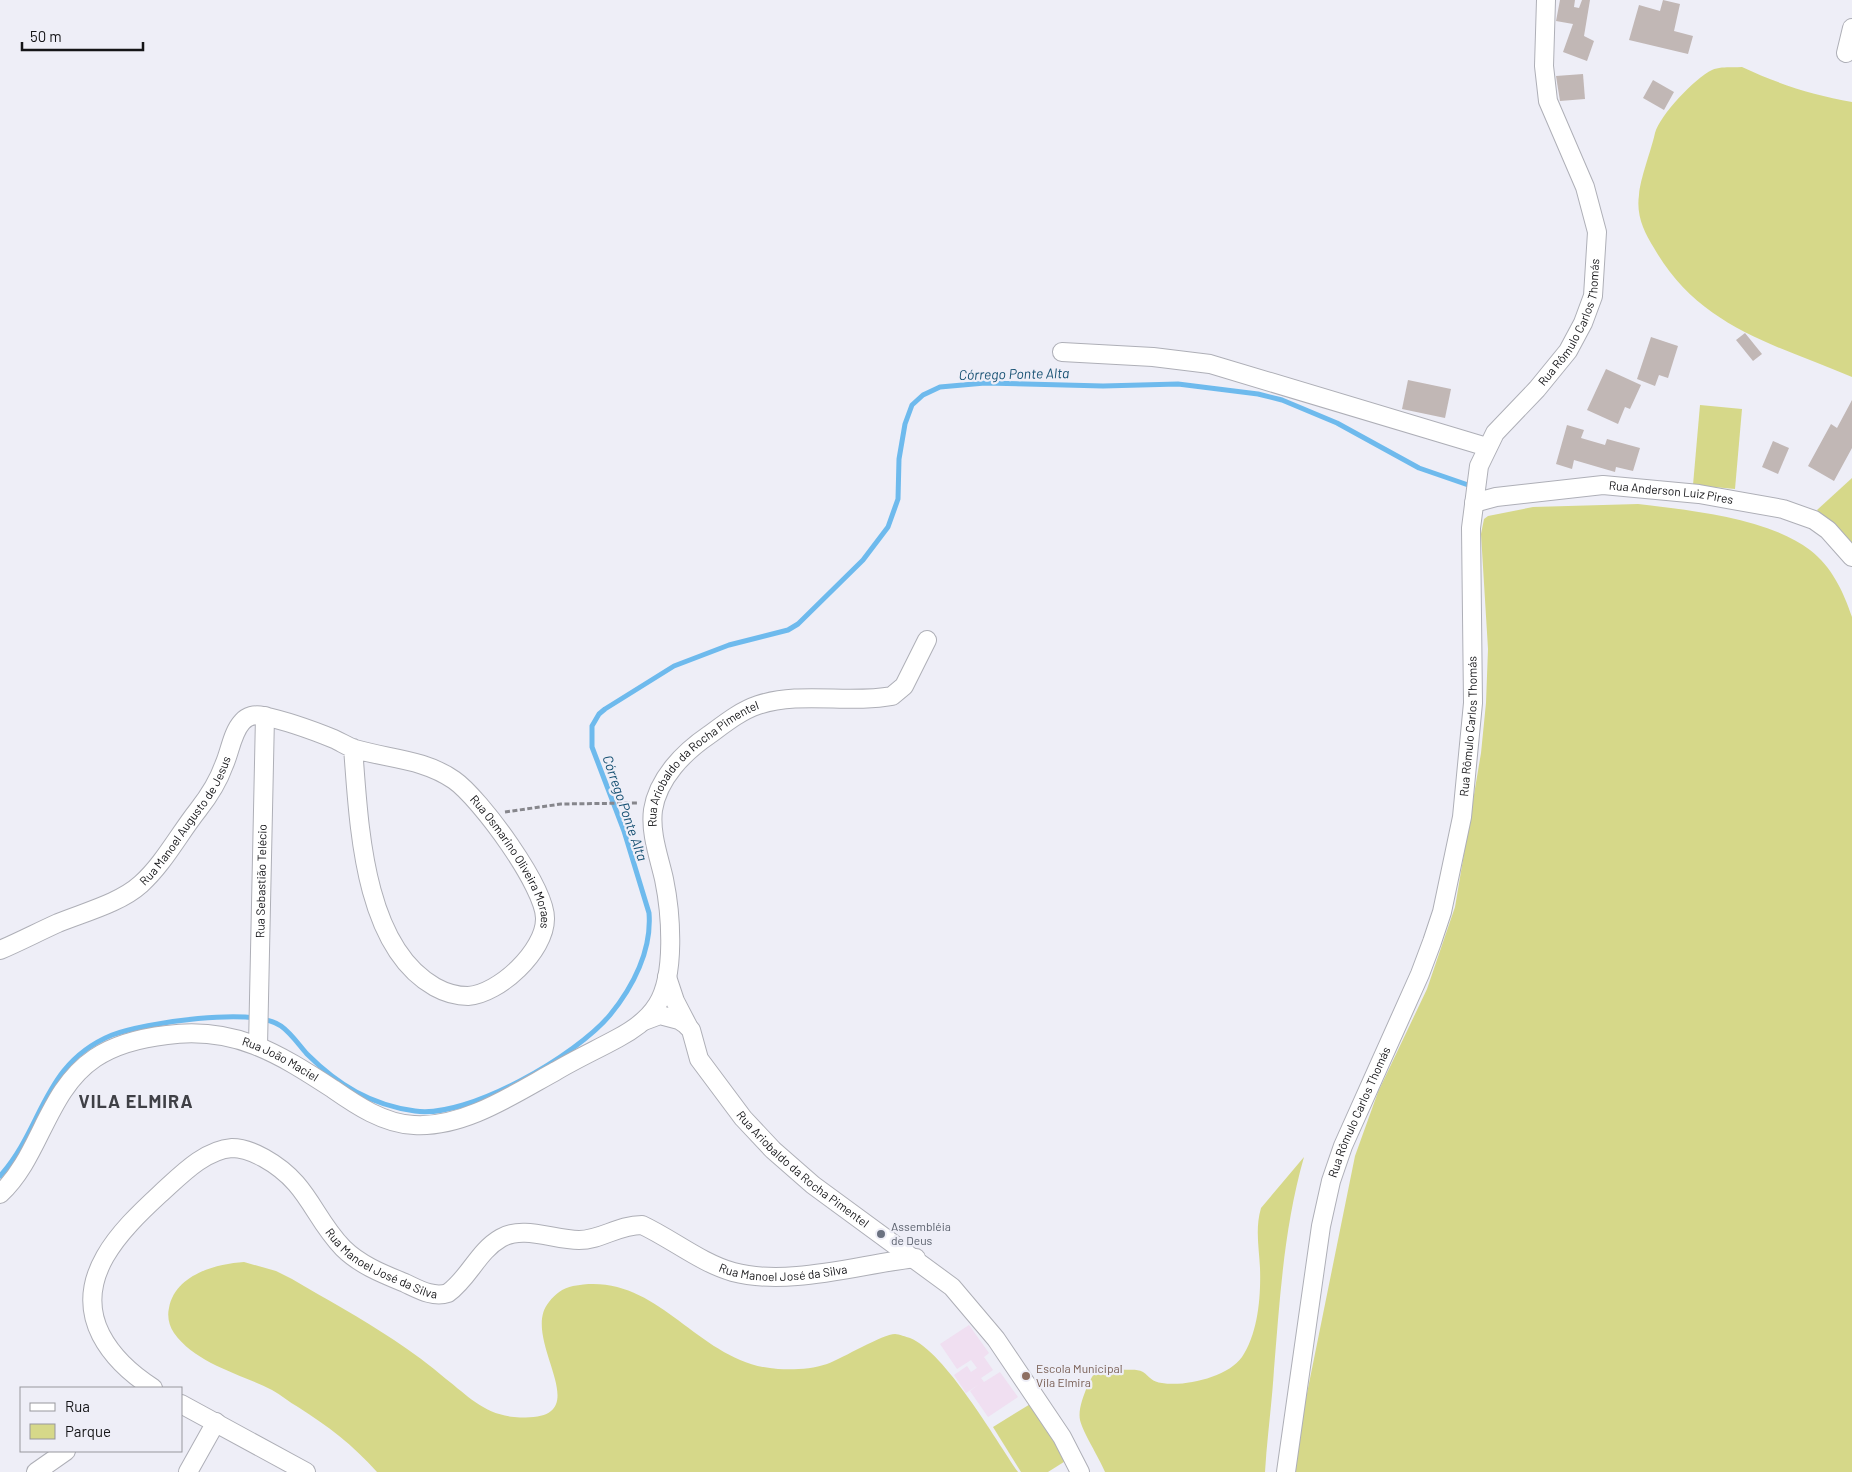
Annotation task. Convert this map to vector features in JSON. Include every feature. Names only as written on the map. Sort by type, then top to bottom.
[{"type":"street","name":"Rua Rômulo Carlos Thomás","points":[[1286,1472],[1321,1226],[1331,1181],[1343,1146],[1420,974],[1432,942],[1446,894],[1462,817],[1473,703],[1471,528],[1476,476],[1486,447],[1495,433],[1537,389],[1568,350],[1583,323],[1595,284],[1597,232],[1593,213],[1574,158],[1548,100],[1545,82],[1546,0]]},
{"type":"street","points":[[1846,52],[1852,28]]},
{"type":"street","points":[[1062,352],[1153,357],[1210,364],[1486,447]]},
{"type":"street","name":"Rua Anderson Luiz Pires","points":[[1474,503],[1504,496],[1603,485],[1699,494],[1784,509],[1814,520],[1840,542],[1852,557]]},
{"type":"street","name":"Rua Ariobaldo da Rocha Pimentel","points":[[644,1021],[659,1002],[667,976],[669,923],[666,889],[653,828],[654,805],[666,779],[686,752],[744,710],[779,701],[892,696],[904,686],[926,640]]},
{"type":"street","name":"Rua Manoel Augusto de Jesus","points":[[0,950],[122,896],[143,882],[214,787],[239,725],[254,715],[265,716]]},
{"type":"street","points":[[265,716],[319,733],[353,748]]},
{"type":"street","name":"Rua Sebastião Telécio","points":[[258,1046],[265,716]]},
{"type":"street","name":"Rua Osmarino Oliveira Moraes","points":[[353,748],[410,760],[444,774],[468,792],[487,814],[536,888],[541,898],[545,919],[541,937],[535,949],[516,971],[484,992],[466,996],[445,992],[423,979],[401,954],[380,918],[364,861],[353,748]]},
{"type":"street","points":[[667,976],[675,1002],[691,1030]]},
{"type":"street","name":"Rua Ariobaldo da Rocha Pimentel","points":[[608,1043],[653,1016],[664,1016],[678,1020],[691,1030],[699,1059],[743,1118],[772,1150],[813,1185],[916,1258],[952,1287],[996,1339],[1062,1437],[1080,1472]]},
{"type":"street","name":"Rua João Maciel","points":[[0,1194],[20,1169],[67,1085],[76,1074],[98,1056],[137,1040],[177,1034],[215,1033],[258,1046],[369,1111],[394,1121],[414,1125],[452,1120],[487,1107],[608,1043]]},
{"type":"street","name":"Rua Manoel José da Silva","points":[[152,1387],[126,1369],[112,1353],[100,1331],[92,1300],[96,1274],[116,1239],[160,1193],[200,1161],[221,1150],[233,1148],[260,1155],[287,1173],[306,1194],[335,1239],[358,1260],[383,1274],[432,1294],[448,1293],[493,1243],[507,1235],[518,1232],[580,1240],[594,1238],[628,1225],[642,1225],[726,1269],[763,1276],[840,1270],[916,1258]]},
{"type":"street","points":[[182,1405],[306,1472]]},
{"type":"street","points":[[188,1472],[216,1422]]},
{"type":"street","points":[[36,1472],[65,1452]]},
{"type":"path","points":[[487,814],[560,804],[626,802],[654,805]]},
{"type":"shaded area","points":[[969,1325],[989,1353],[984,1357],[993,1370],[981,1378],[984,1382],[1000,1372],[1018,1397],[988,1417],[970,1391],[978,1385],[966,1393],[954,1375],[967,1366],[971,1372],[977,1368],[971,1360],[957,1369],[940,1344]]},
{"type":"green space","points":[[1742,67],[1796,88],[1852,102],[1852,377],[1767,343],[1716,315],[1693,297],[1672,275],[1650,242],[1644,229],[1638,202],[1643,173],[1658,125],[1679,98],[1705,74],[1719,68]]},
{"type":"green space","points":[[1700,405],[1742,409],[1735,489],[1693,485]]},
{"type":"green space","points":[[1852,478],[1852,549],[1817,510]]},
{"type":"green space","points":[[1638,504],[1727,517],[1773,530],[1793,539],[1810,550],[1825,564],[1841,589],[1852,617],[1852,1472],[1294,1472],[1303,1413],[1355,1156],[1378,1092],[1427,989],[1455,907],[1481,753],[1486,703],[1488,649],[1481,534],[1484,519],[1488,516],[1533,507]]},
{"type":"green space","points":[[1304,1157],[1287,1236],[1278,1315],[1265,1472],[1105,1472],[1084,1432],[1080,1420],[1082,1399],[1093,1375],[1100,1368],[1108,1367],[1140,1371],[1159,1382],[1171,1384],[1194,1382],[1227,1370],[1242,1357],[1252,1337],[1259,1303],[1258,1230],[1261,1208]]},
{"type":"green space","points":[[244,1262],[276,1271],[292,1279],[394,1340],[485,1408],[514,1417],[541,1416],[554,1408],[558,1394],[543,1337],[542,1318],[549,1302],[554,1296],[573,1286],[603,1284],[630,1291],[654,1303],[723,1352],[749,1363],[778,1369],[803,1369],[821,1366],[889,1335],[900,1335],[924,1346],[938,1360],[983,1419],[1018,1472],[377,1472],[340,1436],[320,1421],[272,1390],[220,1367],[194,1353],[174,1333],[168,1318],[168,1311],[179,1287],[198,1273],[221,1265]]},
{"type":"green space","points":[[1032,1403],[1067,1460],[1048,1472],[1021,1472],[993,1427]]},
{"type":"building","points":[[1560,0],[1575,0],[1574,7],[1579,8],[1582,0],[1590,0],[1584,36],[1594,41],[1587,61],[1563,52],[1573,24],[1556,21]]},
{"type":"building","points":[[1663,0],[1680,4],[1674,31],[1693,36],[1688,54],[1629,40],[1639,5],[1660,11]]},
{"type":"building","points":[[1583,74],[1585,99],[1560,101],[1556,76]]},
{"type":"building","points":[[1653,80],[1674,92],[1664,110],[1643,98]]},
{"type":"building","points":[[1745,333],[1762,354],[1753,361],[1736,340]]},
{"type":"building","points":[[1651,337],[1678,346],[1668,378],[1659,375],[1655,386],[1637,379]]},
{"type":"building","points":[[1606,369],[1641,385],[1630,409],[1625,407],[1618,424],[1587,410]]},
{"type":"building","points":[[1408,380],[1451,389],[1445,418],[1402,409]]},
{"type":"building","points":[[1852,400],[1852,448],[1834,481],[1808,466],[1831,424],[1837,428]]},
{"type":"building","points":[[1567,425],[1584,430],[1581,438],[1605,445],[1607,439],[1640,448],[1633,471],[1616,467],[1615,472],[1574,460],[1572,469],[1556,464]]},
{"type":"building","points":[[1773,441],[1789,448],[1778,474],[1762,467]]},
{"type":"waterway","name":"Córrego Ponte Alta","points":[[0,1176],[15,1157],[57,1079],[71,1062],[89,1047],[112,1035],[127,1030],[198,1018],[247,1017],[267,1020],[285,1029],[319,1065],[356,1092],[384,1104],[415,1111],[437,1111],[463,1105],[491,1095],[548,1065],[594,1031],[610,1015],[633,980],[644,954],[649,927],[649,913],[624,831],[592,747],[592,726],[599,714],[605,709],[674,666],[729,645],[788,630],[798,624],[863,560],[888,527],[898,499],[899,459],[905,424],[912,405],[923,395],[940,387],[985,383],[1103,386],[1178,384],[1258,394],[1282,400],[1337,423],[1419,468],[1474,487]]},
{"type":"place","name":"Assembléia de Deus","points":[[881,1234]]},
{"type":"place","name":"Escola Municipal Vila Elmira","points":[[1026,1376]]},
{"type":"district","name":"VILA ELMIRA","points":[[136,1102]]}]
